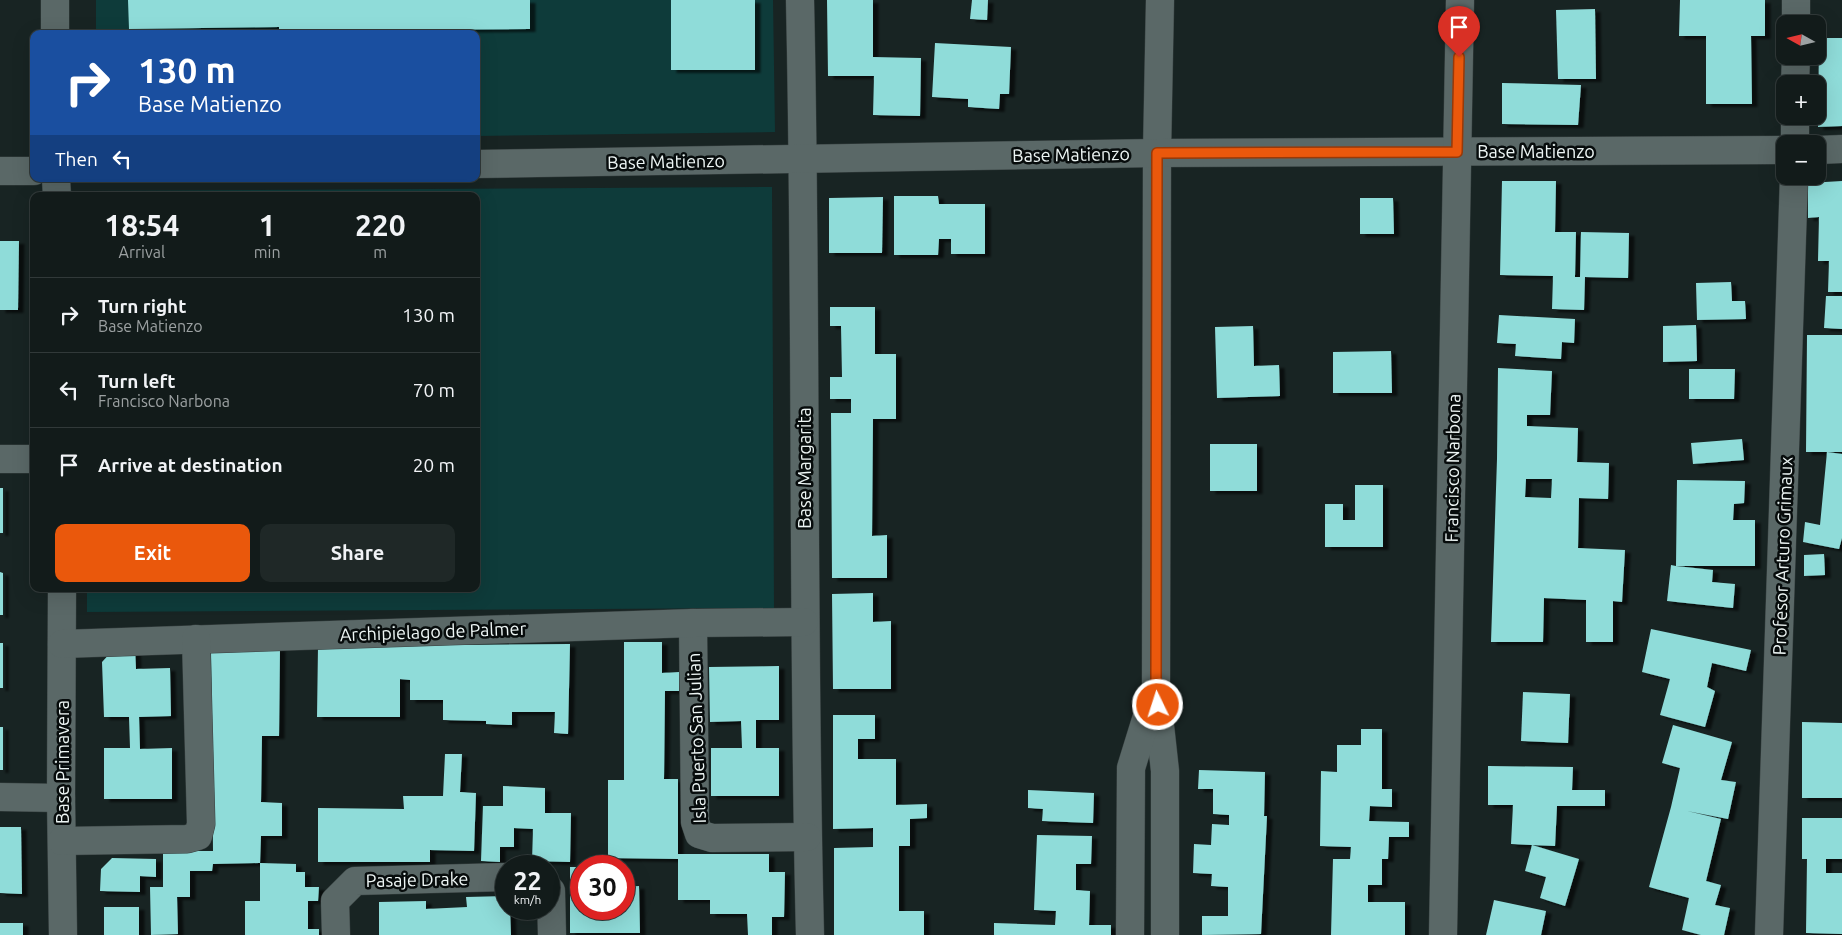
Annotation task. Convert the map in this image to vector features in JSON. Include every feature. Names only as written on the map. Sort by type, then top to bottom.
[{"type":"street","points":[[55,0],[55,30]]},
{"type":"street","name":"Base Margarita","points":[[800,0],[803,159],[804,622],[810,935]]},
{"type":"street","points":[[1160,0],[1157,153],[1156,689],[1165,771],[1165,935]]},
{"type":"street","name":"Francisco Narbona","points":[[1443,935],[1460,0]]},
{"type":"street","points":[[1796,0],[1796,15]]},
{"type":"street","points":[[1826,150],[1842,149]]},
{"type":"street","name":"Base Matienzo","points":[[480,164],[1157,153],[1776,150]]},
{"type":"street","points":[[0,171],[30,170]]},
{"type":"street","name":"Profesor Arturo Grimaux","points":[[1769,935],[1794,185]]},
{"type":"street","points":[[0,459],[30,459]]},
{"type":"street","name":"Base Primavera","points":[[62,592],[61,798],[63,935]]},
{"type":"street","name":"Archipielago de Palmer","points":[[62,644],[693,622],[804,622]]},
{"type":"street","name":"Isla Puerto San Julian","points":[[693,622],[695,822],[699,834],[712,838],[808,837]]},
{"type":"street","points":[[62,841],[187,839],[198,836],[201,824],[196,639]]},
{"type":"street","points":[[1130,935],[1131,768],[1156,689]]},
{"type":"street","points":[[0,797],[61,798]]},
{"type":"street","name":"Pasaje Drake","points":[[336,935],[335,900],[355,881],[495,877]]},
{"type":"street","points":[[551,920],[552,935]]},
{"type":"shaded area","points":[[96,0],[773,0],[775,132],[480,136],[480,30],[96,30]]},
{"type":"shaded area","points":[[772,187],[774,608],[87,612],[87,592],[480,592],[480,192],[85,191]]},
{"type":"building","points":[[128,0],[530,0],[530,29],[279,30],[279,27],[129,29]]},
{"type":"building","points":[[671,0],[755,0],[755,70],[671,70]]},
{"type":"building","points":[[827,0],[873,0],[873,57],[921,58],[920,116],[873,115],[874,76],[828,76]]},
{"type":"building","points":[[972,0],[988,0],[987,20],[970,19]]},
{"type":"building","points":[[1680,0],[1765,0],[1765,36],[1751,36],[1752,104],[1706,104],[1706,36],[1679,36]]},
{"type":"building","points":[[1595,9],[1596,79],[1558,79],[1556,10]]},
{"type":"building","points":[[1826,38],[1842,38],[1842,126],[1818,127],[1818,125],[1826,125],[1826,75],[1819,75],[1819,65],[1826,65]]},
{"type":"building","points":[[935,43],[1011,47],[1009,94],[1000,94],[999,109],[968,107],[968,99],[932,97]]},
{"type":"building","points":[[1502,83],[1581,85],[1578,125],[1502,124]]},
{"type":"building","points":[[1502,181],[1556,181],[1555,232],[1576,232],[1575,277],[1580,277],[1581,232],[1629,233],[1628,278],[1585,277],[1584,310],[1552,309],[1553,276],[1500,275]]},
{"type":"building","points":[[1842,181],[1842,292],[1828,292],[1829,261],[1818,261],[1819,217],[1808,218],[1808,185],[1826,185],[1826,182]]},
{"type":"building","points":[[894,196],[938,196],[939,204],[985,204],[985,254],[951,254],[951,239],[939,239],[938,255],[894,255]]},
{"type":"building","points":[[883,197],[882,253],[829,253],[829,198]]},
{"type":"building","points":[[1360,198],[1393,198],[1394,234],[1360,234]]},
{"type":"building","points":[[0,241],[19,241],[18,310],[0,310]]},
{"type":"building","points":[[1731,282],[1732,301],[1745,301],[1746,319],[1697,320],[1696,283]]},
{"type":"building","points":[[1826,296],[1842,296],[1842,329],[1824,328]]},
{"type":"building","points":[[830,307],[875,307],[875,354],[896,354],[896,419],[873,419],[872,536],[887,535],[887,578],[832,578],[831,413],[851,413],[851,399],[830,399],[830,377],[842,377],[841,326],[830,326]]},
{"type":"building","points":[[1499,315],[1575,319],[1574,343],[1562,342],[1561,359],[1515,356],[1516,344],[1497,343]]},
{"type":"building","points":[[1696,325],[1697,361],[1663,362],[1663,326]]},
{"type":"building","points":[[1253,326],[1254,366],[1279,365],[1280,396],[1217,398],[1215,327]]},
{"type":"building","points":[[1807,335],[1842,335],[1842,452],[1806,452]]},
{"type":"building","points":[[1391,351],[1392,393],[1333,393],[1333,352]]},
{"type":"building","points":[[1498,368],[1552,371],[1550,415],[1527,415],[1527,426],[1578,428],[1577,462],[1609,463],[1608,499],[1579,498],[1578,548],[1625,550],[1622,602],[1613,601],[1613,642],[1586,642],[1586,600],[1544,598],[1543,642],[1491,642]],"holes":[[[1526,479],[1552,479],[1551,498],[1525,497]]]},
{"type":"building","points":[[1689,369],[1735,369],[1734,399],[1689,399]]},
{"type":"building","points":[[1742,439],[1744,460],[1693,464],[1691,443]]},
{"type":"building","points":[[1210,444],[1257,444],[1257,491],[1210,491]]},
{"type":"building","points":[[1827,452],[1842,454],[1842,538],[1839,549],[1803,542],[1805,522],[1820,525]]},
{"type":"building","points":[[1677,480],[1745,481],[1744,503],[1734,504],[1733,520],[1755,520],[1755,566],[1676,566]]},
{"type":"building","points":[[1355,485],[1383,485],[1383,547],[1325,547],[1325,504],[1343,504],[1343,520],[1355,520]]},
{"type":"building","points":[[0,488],[3,488],[3,533],[0,533]]},
{"type":"building","points":[[1824,554],[1825,575],[1804,576],[1804,555]]},
{"type":"building","points":[[1671,565],[1713,570],[1712,582],[1735,584],[1733,608],[1667,601]]},
{"type":"building","points":[[0,572],[3,573],[3,615],[0,615]]},
{"type":"building","points":[[873,593],[873,622],[891,621],[891,689],[833,689],[832,594]]},
{"type":"building","points":[[1651,629],[1751,650],[1746,671],[1712,663],[1707,687],[1715,691],[1705,727],[1660,715],[1670,679],[1642,672]]},
{"type":"building","points":[[624,642],[662,642],[662,673],[679,672],[679,691],[665,691],[664,779],[678,779],[678,854],[769,854],[769,872],[785,872],[784,917],[772,917],[772,935],[748,935],[747,914],[710,914],[710,900],[678,900],[678,859],[635,858],[635,855],[608,855],[608,780],[624,780]]},
{"type":"building","points":[[0,643],[3,643],[3,688],[0,688]]},
{"type":"building","points":[[570,644],[568,734],[554,733],[555,712],[512,712],[512,725],[486,724],[486,721],[443,720],[443,700],[410,700],[410,680],[400,679],[400,717],[317,717],[318,646]]},
{"type":"building","points":[[135,648],[136,669],[170,668],[171,716],[139,717],[140,749],[172,748],[172,799],[104,799],[104,748],[130,748],[129,717],[104,717],[102,662],[114,649]]},
{"type":"building","points":[[280,648],[279,736],[262,736],[261,802],[282,803],[282,836],[261,836],[260,863],[213,864],[212,871],[190,871],[190,897],[177,897],[178,934],[151,935],[150,887],[163,887],[163,851],[213,851],[211,649]]},
{"type":"building","points":[[779,666],[779,720],[756,720],[756,748],[779,748],[779,796],[711,796],[711,748],[742,748],[741,721],[710,722],[709,667]]},
{"type":"building","points":[[1523,692],[1570,694],[1568,743],[1521,741]]},
{"type":"building","points":[[833,715],[875,715],[875,739],[858,739],[858,759],[896,759],[896,805],[927,804],[927,818],[910,819],[910,846],[899,846],[899,911],[924,911],[924,935],[834,935],[834,848],[873,847],[873,828],[833,829]]},
{"type":"building","points":[[1802,722],[1842,723],[1842,798],[1802,798]]},
{"type":"building","points":[[1673,725],[1732,742],[1721,780],[1736,782],[1728,819],[1687,811],[1721,819],[1706,881],[1721,885],[1715,905],[1730,908],[1724,935],[1701,935],[1682,930],[1689,898],[1649,887],[1680,768],[1662,763]]},
{"type":"building","points":[[0,727],[3,727],[3,770],[0,770]]},
{"type":"building","points":[[1361,729],[1382,729],[1382,789],[1392,789],[1392,807],[1370,806],[1369,821],[1409,822],[1409,837],[1389,837],[1388,859],[1382,859],[1382,885],[1368,885],[1368,902],[1405,902],[1405,935],[1331,935],[1333,859],[1350,859],[1351,847],[1320,846],[1321,771],[1337,772],[1337,745],[1361,745]]},
{"type":"building","points":[[445,754],[462,754],[460,792],[476,793],[474,851],[430,850],[430,862],[318,862],[318,808],[404,809],[403,796],[443,796]]},
{"type":"building","points":[[1488,766],[1573,767],[1572,790],[1605,790],[1605,806],[1557,806],[1555,846],[1511,844],[1513,805],[1488,805]]},
{"type":"building","points":[[1199,770],[1265,772],[1264,816],[1267,816],[1261,934],[1202,935],[1202,916],[1228,916],[1228,887],[1211,886],[1212,874],[1193,873],[1194,844],[1211,845],[1212,824],[1229,825],[1229,815],[1213,814],[1213,789],[1198,789]]},
{"type":"building","points":[[503,786],[545,788],[545,813],[571,813],[570,862],[560,862],[560,855],[532,855],[533,829],[514,828],[514,847],[500,847],[500,855],[495,855],[495,862],[481,861],[483,806],[503,806]]},
{"type":"building","points":[[1028,790],[1094,793],[1093,823],[1042,821],[1043,809],[1028,808]]},
{"type":"building","points":[[1802,818],[1842,818],[1842,859],[1826,859],[1826,873],[1842,873],[1842,934],[1806,933],[1807,859],[1802,859]]},
{"type":"building","points":[[0,827],[21,827],[22,894],[0,893]]},
{"type":"building","points":[[1037,835],[1092,836],[1091,864],[1076,864],[1076,890],[1090,891],[1089,925],[1111,925],[1111,935],[994,935],[994,923],[1055,925],[1056,911],[1034,910]]},
{"type":"building","points":[[1532,845],[1579,859],[1565,906],[1540,898],[1546,877],[1525,871]]},
{"type":"building","points":[[112,858],[156,859],[156,877],[140,876],[140,892],[100,891],[101,869]]},
{"type":"building","points":[[260,863],[296,864],[296,872],[305,872],[305,887],[319,887],[318,901],[308,901],[308,929],[319,929],[319,935],[245,935],[245,901],[260,901]]},
{"type":"building","points":[[635,886],[639,886],[640,933],[570,933],[570,920],[635,920]]},
{"type":"building","points":[[495,896],[495,920],[510,920],[511,935],[379,935],[379,902],[426,901],[426,909],[467,907],[466,897]]},
{"type":"building","points":[[1494,900],[1546,911],[1541,935],[1486,935]]},
{"type":"building","points":[[104,907],[139,907],[139,935],[104,935]]},
{"type":"building","points":[[0,923],[23,923],[23,935],[0,935]]},
{"type":"route","points":[[1158,705],[1156,689],[1157,153],[1457,152],[1459,57]]}]
